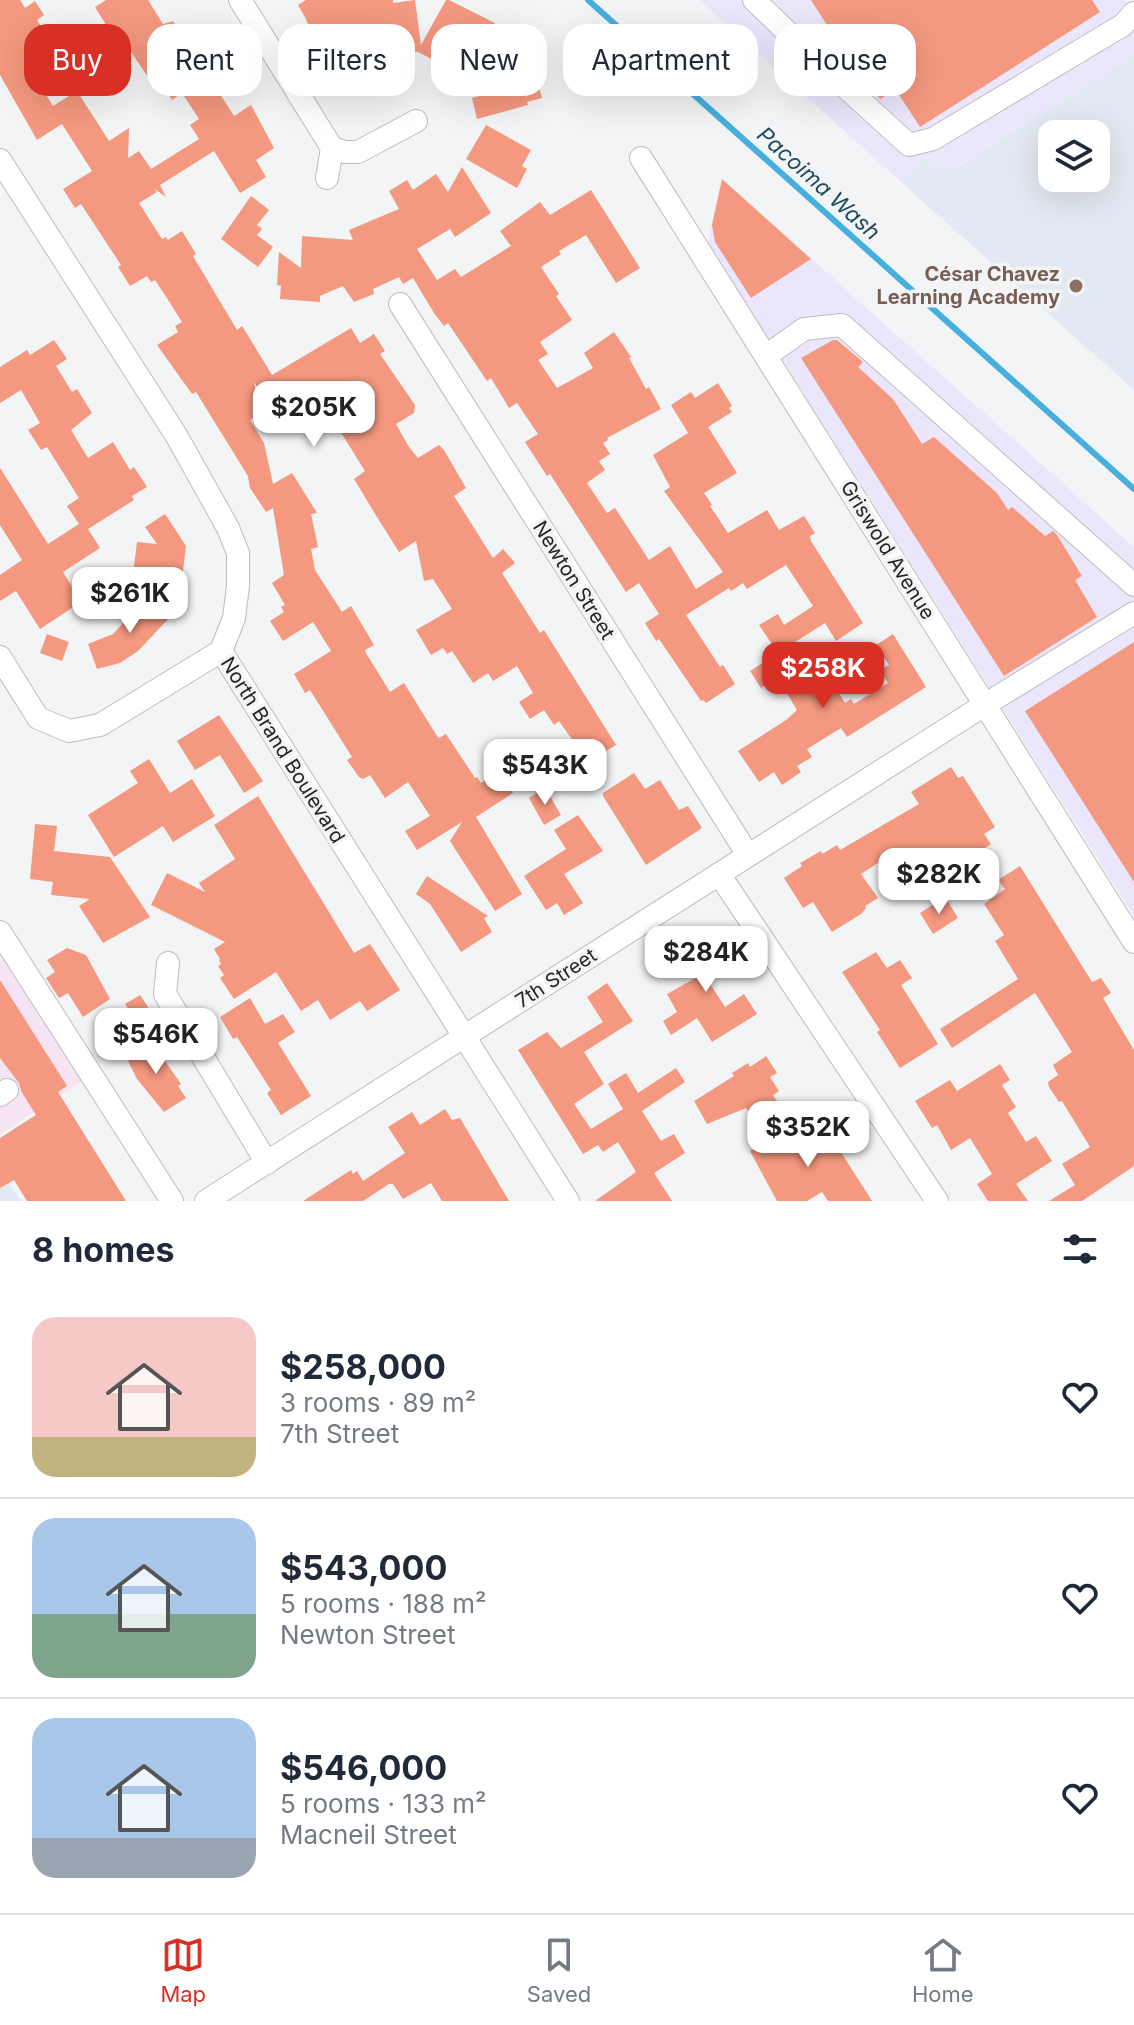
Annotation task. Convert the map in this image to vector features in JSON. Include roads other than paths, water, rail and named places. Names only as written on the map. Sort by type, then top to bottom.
[{"type":"street","points":[[240,0],[332,148],[358,152],[416,121]]},
{"type":"street","points":[[754,0],[909,145],[933,139],[1123,25],[1134,13]]},
{"type":"street","points":[[327,178],[332,148]]},
{"type":"street","name":"Griswold Avenue","points":[[641,158],[1134,942]]},
{"type":"street","name":"North Brand Boulevard","points":[[0,160],[176,435],[228,528],[238,553],[238,586],[234,618],[221,651],[568,1201]]},
{"type":"street","name":"Newton Street","points":[[400,304],[748,855]]},
{"type":"street","points":[[766,356],[804,329],[842,325],[1134,585]]},
{"type":"street","name":"7th Street","points":[[206,1201],[1134,613]]},
{"type":"street","points":[[0,657],[38,718],[69,731],[100,725],[221,651]]},
{"type":"street","points":[[719,874],[937,1201]]},
{"type":"street","points":[[0,932],[172,1201]]},
{"type":"street","points":[[168,963],[165,994],[267,1163]]},
{"type":"waterway","name":"Pacoima Wash","points":[[588,0],[1134,489]]},
{"type":"place","name":"César Chavez Learning Academy","points":[[1076,286]]}]
